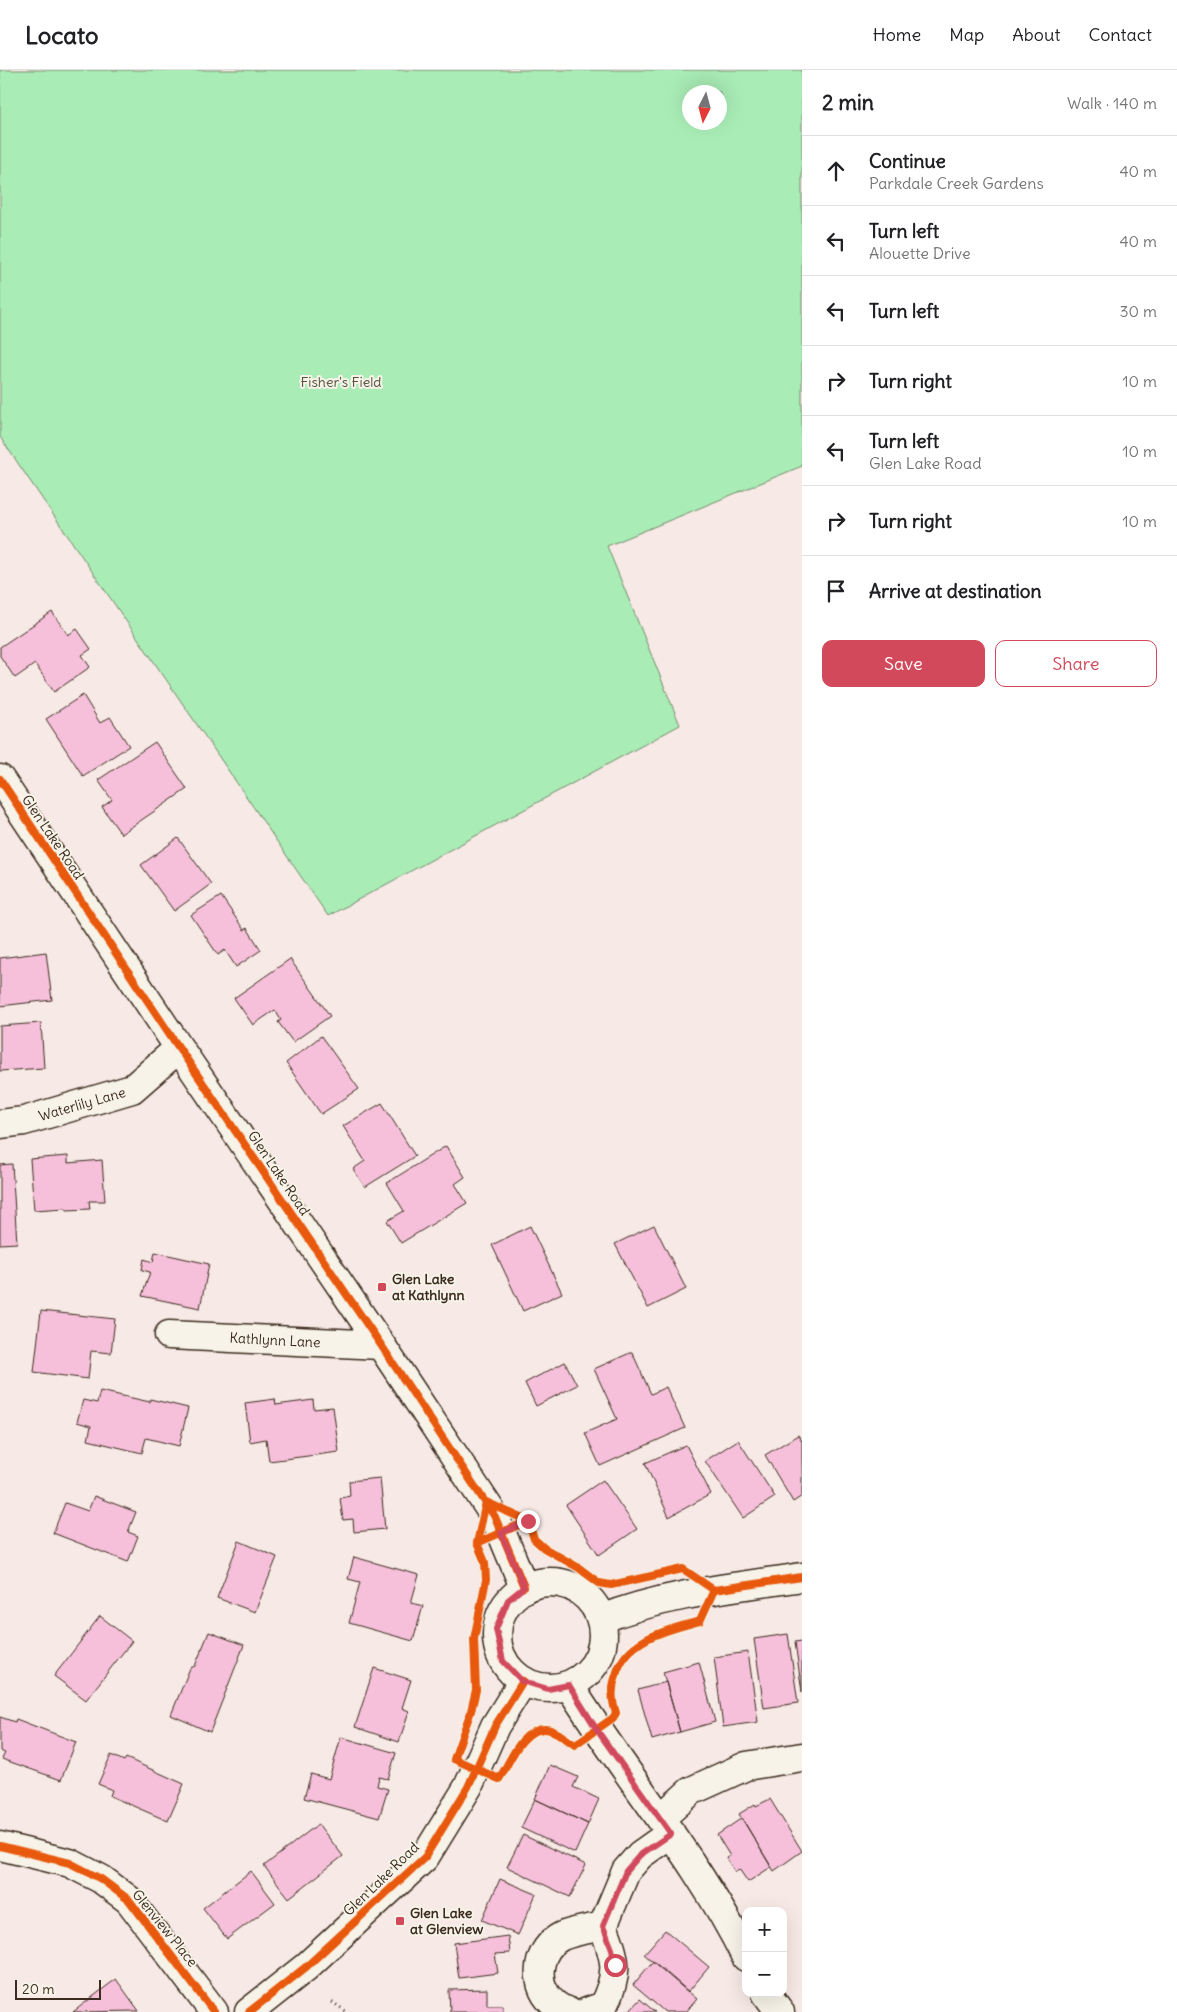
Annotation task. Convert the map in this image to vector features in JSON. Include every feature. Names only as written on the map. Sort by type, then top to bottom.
[{"type":"street","name":"Glen Lake Road","points":[[0,779],[496,1517],[524,1587]]},
{"type":"street","name":"Waterlily Lane","points":[[0,1124],[24,1121],[132,1089],[179,1048]]},
{"type":"street","name":"Kathlynn Lane","points":[[169,1335],[381,1345]]},
{"type":"street","points":[[600,1619],[627,1609],[705,1592],[802,1577]]},
{"type":"street","points":[[537,1582],[565,1582],[586,1595],[599,1611],[600,1619],[604,1635],[597,1661],[584,1677],[569,1685],[548,1689],[522,1681],[503,1661],[496,1629],[508,1600],[524,1587],[537,1582]]},
{"type":"street","name":"Glen Lake Road","points":[[249,2012],[306,1967],[425,1857],[468,1787],[495,1726],[522,1681]]},
{"type":"street","points":[[569,1685],[597,1730],[666,1826],[718,1906],[743,1952]]},
{"type":"street","points":[[588,2012],[603,2006],[612,1987],[615,1965],[612,1949],[603,1926],[626,1871],[666,1826],[691,1791],[746,1766],[802,1757]]},
{"type":"street","name":"Glenview Place","points":[[0,1846],[70,1863],[101,1879],[130,1900],[157,1933],[214,2012]]},
{"type":"street","points":[[569,2012],[552,2002],[542,1988],[539,1968],[544,1950],[561,1936],[603,1926]]},
{"type":"street","points":[[769,1997],[780,2012]]},
{"type":"path","points":[[332,2002],[347,2012]]},
{"type":"green space","name":"Fisher's Field","points":[[0,70],[802,70],[802,466],[607,546],[680,725],[328,916],[0,437]]},
{"type":"building","points":[[52,612],[68,635],[77,629],[91,649],[82,655],[90,667],[54,692],[35,664],[15,678],[0,656],[0,647]]},
{"type":"building","points":[[83,695],[100,723],[110,717],[129,746],[83,776],[46,719]]},
{"type":"building","points":[[155,742],[187,789],[121,834],[102,807],[112,800],[98,780]]},
{"type":"building","points":[[178,838],[211,884],[174,911],[141,865]]},
{"type":"building","points":[[221,896],[244,930],[247,928],[261,950],[236,967],[225,950],[218,955],[191,915]]},
{"type":"building","points":[[46,952],[52,1000],[0,1006],[0,958]]},
{"type":"building","points":[[290,959],[330,1016],[293,1042],[278,1022],[281,1020],[275,1010],[253,1025],[234,998]]},
{"type":"building","points":[[41,1023],[44,1068],[0,1071],[0,1026]]},
{"type":"building","points":[[321,1036],[359,1089],[321,1114],[286,1063]]},
{"type":"building","points":[[382,1103],[415,1156],[365,1187],[353,1169],[365,1161],[343,1126]]},
{"type":"building","points":[[446,1146],[465,1177],[455,1184],[467,1203],[401,1243],[387,1221],[404,1211],[387,1183]]},
{"type":"building","points":[[68,1156],[68,1163],[102,1160],[105,1201],[89,1201],[90,1209],[34,1210],[30,1159]]},
{"type":"building","points":[[12,1164],[17,1243],[0,1244],[0,1165]]},
{"type":"building","points":[[654,1225],[686,1289],[648,1308],[615,1244]]},
{"type":"building","points":[[530,1226],[562,1293],[523,1311],[492,1245]]},
{"type":"building","points":[[155,1252],[209,1264],[200,1308],[142,1296],[150,1272],[142,1270],[144,1259],[153,1262]]},
{"type":"building","points":[[41,1311],[115,1319],[111,1353],[91,1351],[88,1379],[34,1372]]},
{"type":"building","points":[[632,1352],[651,1394],[666,1387],[685,1428],[600,1466],[585,1433],[617,1419],[594,1369]]},
{"type":"building","points":[[565,1362],[577,1385],[536,1406],[525,1383]]},
{"type":"building","points":[[100,1391],[150,1402],[150,1399],[188,1408],[179,1446],[146,1438],[142,1453],[88,1440],[91,1426],[77,1422],[83,1400],[97,1403]]},
{"type":"building","points":[[275,1399],[276,1405],[313,1400],[314,1409],[333,1407],[339,1452],[269,1461],[266,1439],[250,1442],[245,1403]]},
{"type":"building","points":[[798,1435],[802,1441],[802,1496],[793,1502],[765,1455]]},
{"type":"building","points":[[738,1440],[775,1497],[743,1518],[705,1461]]},
{"type":"building","points":[[686,1445],[711,1494],[669,1517],[645,1463]]},
{"type":"building","points":[[380,1478],[385,1529],[354,1532],[353,1519],[343,1520],[340,1498],[350,1496],[349,1481]]},
{"type":"building","points":[[603,1480],[637,1529],[599,1555],[566,1505]]},
{"type":"building","points":[[94,1496],[136,1512],[128,1532],[138,1536],[128,1562],[53,1533],[65,1503],[88,1511]]},
{"type":"building","points":[[239,1541],[277,1557],[255,1612],[217,1598]]},
{"type":"building","points":[[354,1557],[419,1575],[411,1603],[423,1606],[413,1641],[349,1623],[360,1582],[348,1579]]},
{"type":"building","points":[[100,1616],[132,1641],[86,1700],[54,1676]]},
{"type":"building","points":[[209,1632],[244,1645],[210,1732],[171,1715],[190,1668],[195,1666]]},
{"type":"building","points":[[788,1634],[798,1703],[764,1708],[754,1639]]},
{"type":"building","points":[[802,1641],[802,1692],[795,1642]]},
{"type":"building","points":[[748,1652],[758,1722],[723,1727],[714,1657]]},
{"type":"building","points":[[699,1662],[715,1722],[680,1732],[663,1672]]},
{"type":"building","points":[[374,1668],[411,1680],[402,1708],[409,1711],[399,1742],[355,1727]]},
{"type":"building","points":[[666,1682],[680,1732],[652,1740],[638,1690]]},
{"type":"building","points":[[0,1717],[15,1722],[16,1719],[76,1742],[61,1780],[2,1759],[5,1753],[0,1751]]},
{"type":"building","points":[[341,1737],[396,1753],[388,1779],[379,1777],[377,1786],[388,1789],[379,1818],[304,1798],[311,1774],[329,1779]]},
{"type":"building","points":[[111,1755],[124,1761],[126,1758],[184,1784],[168,1821],[110,1796],[112,1790],[98,1784]]},
{"type":"building","points":[[550,1765],[578,1777],[573,1787],[599,1799],[588,1824],[535,1799]]},
{"type":"building","points":[[535,1799],[588,1824],[575,1853],[521,1828]]},
{"type":"building","points":[[770,1799],[802,1851],[774,1871],[739,1814],[755,1804],[756,1806]]},
{"type":"building","points":[[742,1818],[771,1867],[748,1882],[739,1869],[735,1872],[726,1858],[730,1856],[717,1835]]},
{"type":"building","points":[[318,1824],[343,1856],[289,1898],[264,1866]]},
{"type":"building","points":[[523,1835],[586,1865],[570,1897],[507,1867]]},
{"type":"building","points":[[251,1871],[275,1903],[227,1939],[203,1908]]},
{"type":"building","points":[[500,1879],[536,1894],[518,1935],[482,1920]]},
{"type":"building","points":[[665,1930],[709,1967],[688,1992],[644,1954]]},
{"type":"building","points":[[508,1936],[510,1953],[495,1954],[498,1973],[459,1978],[454,1943]]},
{"type":"building","points":[[653,1961],[697,1999],[686,2012],[665,2012],[633,1985]]},
{"type":"building","points":[[116,1979],[139,2011],[73,2012]]},
{"type":"building","points":[[487,1989],[487,2005],[503,2005],[503,2012],[450,2012],[449,1990]]},
{"type":"building","points":[[640,1999],[655,2012],[628,2012]]},
{"type":"cycle path","points":[[0,779],[495,1517],[524,1587]]},
{"type":"cycle path","points":[[477,1543],[486,1502],[528,1521]]},
{"type":"cycle path","points":[[575,1745],[549,1729],[537,1730],[523,1740],[499,1779],[454,1759],[471,1711],[476,1690],[474,1639],[486,1580],[485,1562],[477,1543],[528,1521],[534,1539],[544,1548],[579,1568],[599,1583],[611,1585],[683,1569],[714,1590]]},
{"type":"cycle path","points":[[714,1590],[802,1577]]},
{"type":"cycle path","points":[[580,1741],[613,1718],[616,1713],[612,1699],[613,1685],[621,1662],[629,1652],[639,1644],[662,1632],[700,1621],[714,1590]]},
{"type":"cycle path","points":[[249,2012],[306,1967],[425,1857],[468,1787],[495,1726],[523,1681]]},
{"type":"cycle path","points":[[0,1846],[70,1863],[101,1879],[129,1900],[214,2012]]},
{"type":"place","name":"Glen Lake at Kathlynn","points":[[382,1287]]},
{"type":"place","name":"Glen Lake at Glenview","points":[[400,1921]]},
{"type":"route","points":[[528,1521],[501,1533],[524,1587],[508,1600],[496,1629],[503,1661],[522,1681],[548,1689],[569,1685],[597,1730],[671,1834],[640,1855],[626,1871],[603,1926],[612,1949],[615,1965]]}]
